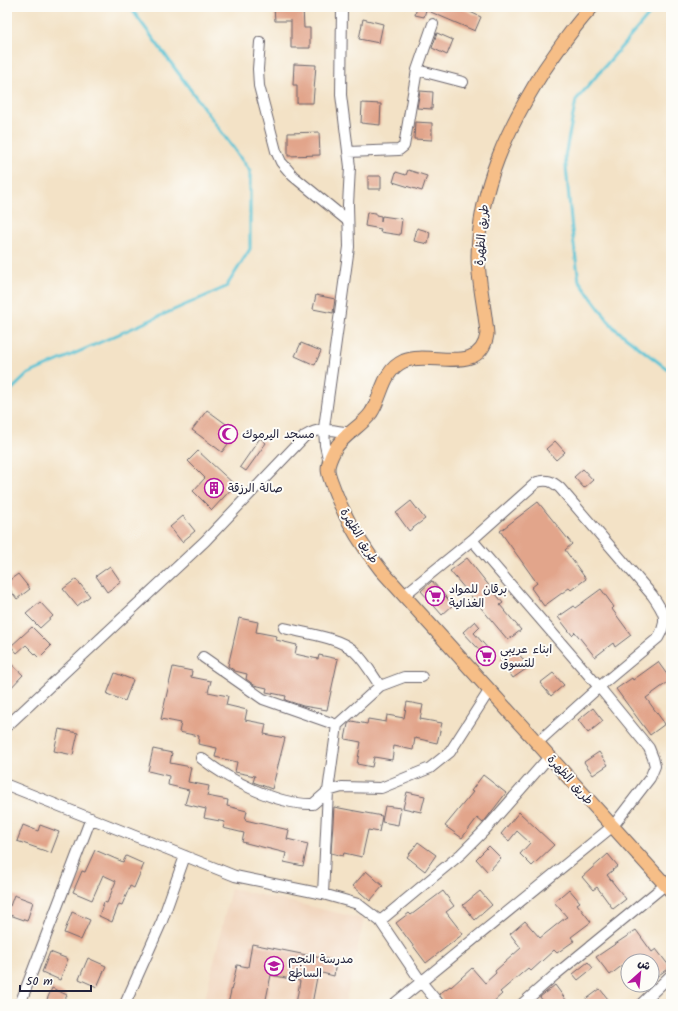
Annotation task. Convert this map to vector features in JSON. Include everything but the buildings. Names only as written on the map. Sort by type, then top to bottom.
[{"type":"main road","name":"طريق الظهرة","points":[[592,7],[577,22],[521,106],[501,150],[486,192],[480,225],[478,257],[487,334],[485,344],[474,356],[464,359],[418,358],[400,363],[388,373],[371,413],[339,443],[329,463],[328,470],[352,528],[370,557],[403,596],[490,690],[668,888]]},
{"type":"street","points":[[329,463],[325,445],[324,428],[346,279],[349,246],[348,221],[350,167],[341,95],[342,7]]},
{"type":"street","points":[[348,152],[399,150],[404,146],[417,70],[433,24]]},
{"type":"street","points":[[260,42],[258,69],[259,86],[276,151],[281,162],[293,176],[348,221]]},
{"type":"street","points":[[417,70],[463,82]]},
{"type":"street","points":[[7,726],[205,542],[305,436],[310,432],[324,428],[350,433]]},
{"type":"street","points":[[403,596],[472,540],[537,482],[545,480],[553,482],[560,488],[652,595],[662,610],[665,620],[663,629],[658,638],[598,687],[537,742]]},
{"type":"street","points":[[394,1004],[422,983],[613,826],[650,778],[655,766],[649,748],[472,540]]},
{"type":"street","points":[[284,628],[344,645],[353,651],[366,665],[380,686]]},
{"type":"street","points":[[203,657],[263,699],[338,726]]},
{"type":"street","points":[[323,894],[328,791],[338,726],[380,686],[404,677],[422,677]]},
{"type":"street","points":[[201,758],[218,772],[266,794],[301,803],[313,804],[328,791],[342,787],[381,788],[430,768],[450,752],[490,690]]},
{"type":"street","points":[[380,921],[461,854],[484,831],[549,757]]},
{"type":"street","points":[[7,785],[235,876],[323,894],[358,904],[380,921],[422,983],[439,1004]]},
{"type":"street","points":[[20,1004],[91,818]]},
{"type":"street","points":[[125,1004],[162,921],[185,856]]},
{"type":"street","points":[[522,1004],[555,974],[668,888]]},
{"type":"street","points":[[642,1004],[671,975]]},
{"type":"shaded area","points":[[231,888],[364,919],[345,1004],[204,1004]]},
{"type":"waterway","points":[[7,394],[28,374],[226,287],[250,249],[250,171],[130,7]]},
{"type":"waterway","points":[[657,7],[576,100],[565,156],[572,230],[579,281],[614,328],[671,372]]},
{"type":"place","name":"مسجد اليرموك","points":[[228,434]]},
{"type":"place","name":"صالة الرزقة","points":[[214,488]]},
{"type":"place","name":"برقان للمواد الغذائية","points":[[435,596]]},
{"type":"place","name":"ابناء عريبي للتسوق","points":[[486,656]]},
{"type":"place","name":"مدرسة النجم الساطع","points":[[274,966]]}]
